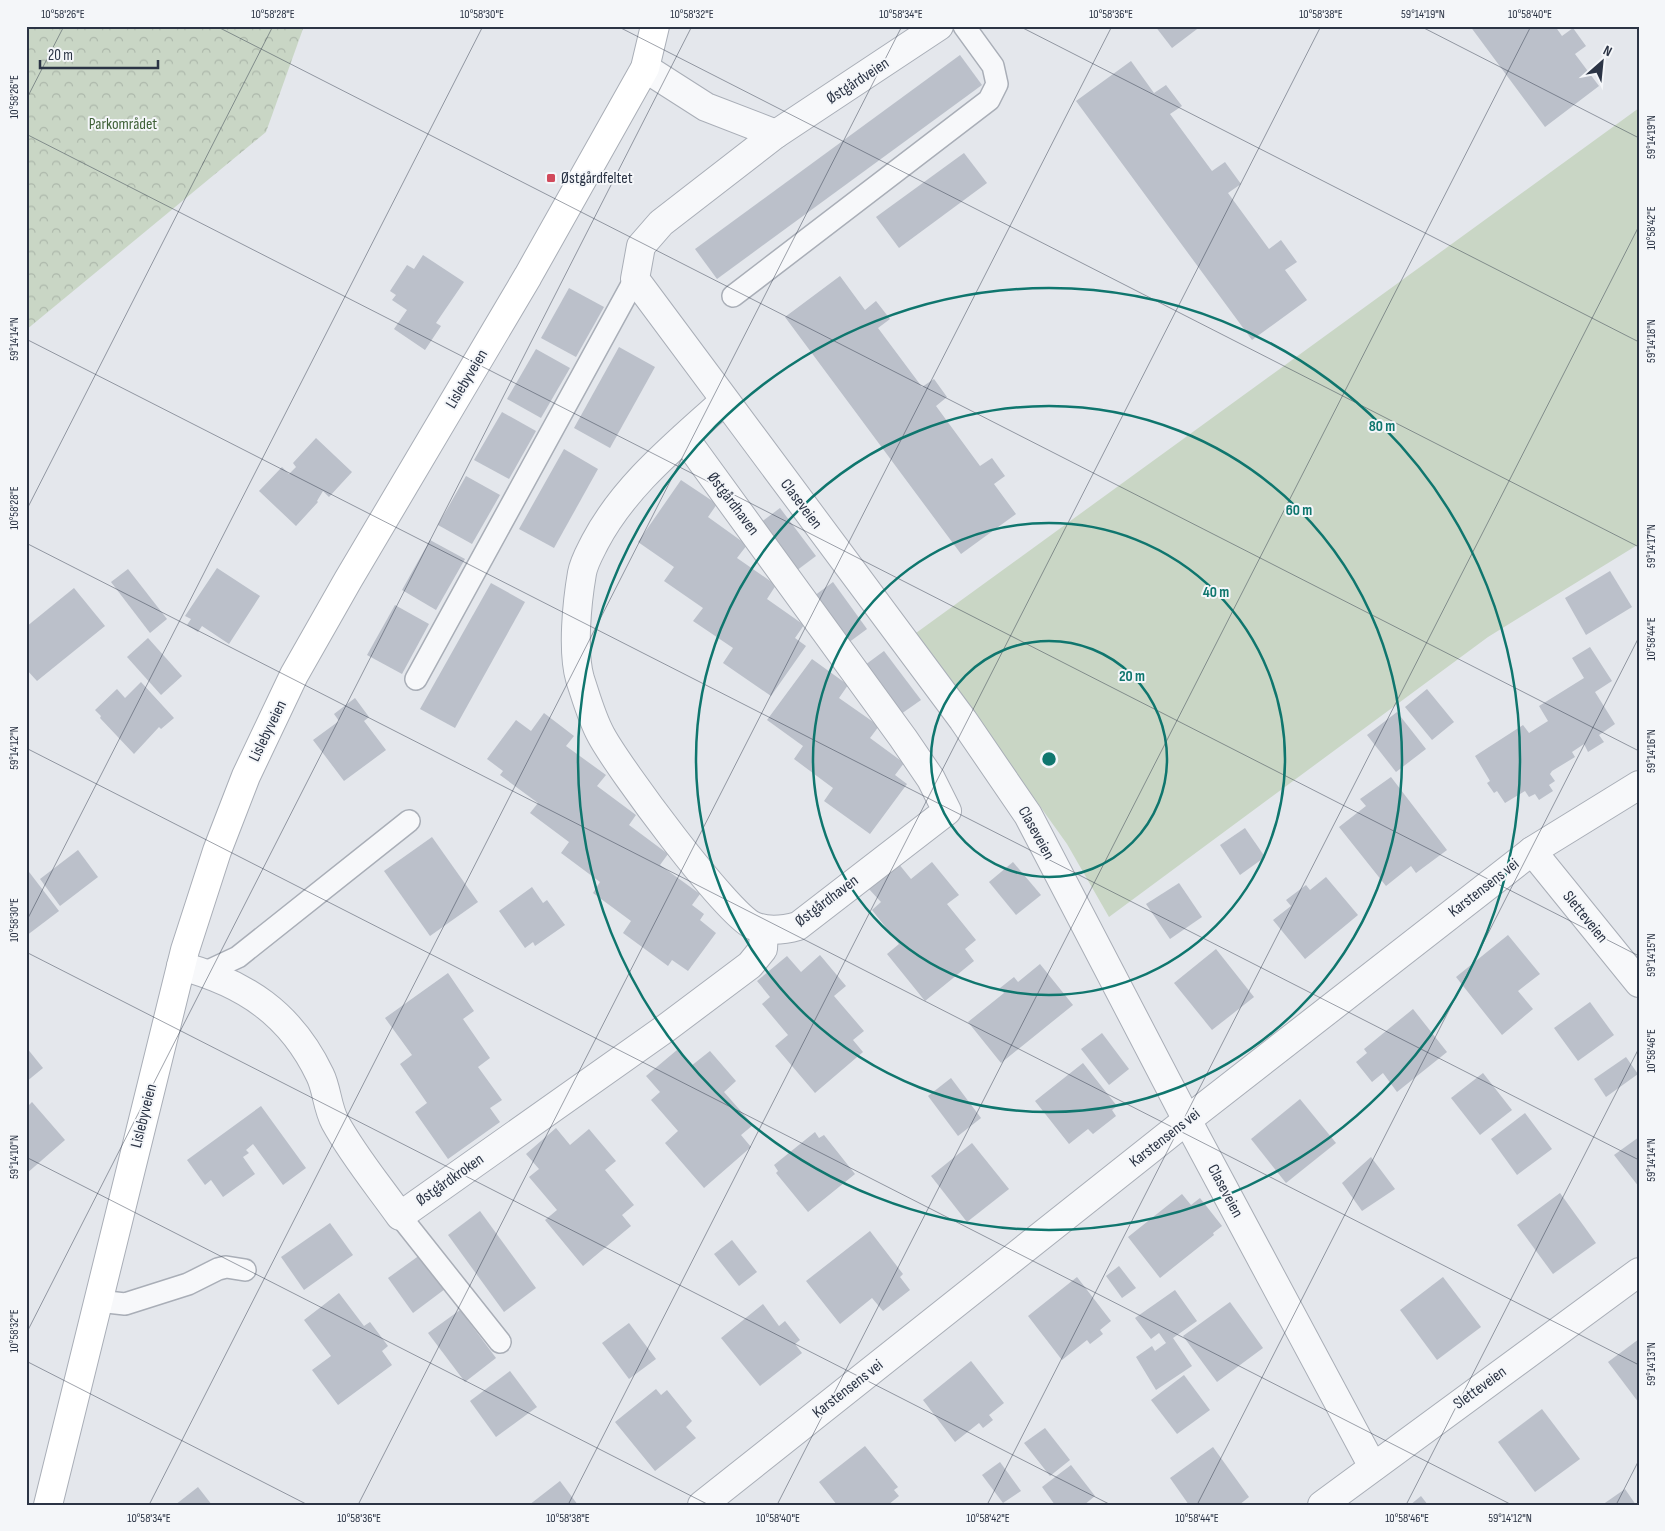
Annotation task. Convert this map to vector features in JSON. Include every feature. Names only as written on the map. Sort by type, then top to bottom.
[{"type":"street","name":"Lislebyveien","points":[[48,1505],[98,1301],[194,969],[217,850],[246,776],[294,675],[528,276],[645,68],[655,26]]},
{"type":"street","name":"Østgårdveien","points":[[635,278],[641,246],[661,223],[776,134],[922,31]]},
{"type":"street","points":[[645,68],[706,107],[776,134]]},
{"type":"street","name":"Claseveien","points":[[635,278],[963,720],[1028,816],[1187,1120],[1373,1467]]},
{"type":"street","points":[[724,400],[684,437],[618,504],[588,556],[582,572],[577,627],[579,670],[600,734],[617,761],[715,888],[743,919],[752,926],[764,930]]},
{"type":"street","name":"Østgårdhaven","points":[[684,437],[914,754],[931,779],[947,811],[798,926],[786,929],[764,930]]},
{"type":"street","name":"Karstensens vei","points":[[702,1505],[1187,1120],[1532,851],[1639,785]]},
{"type":"street","name":"Sletteveien","points":[[1532,851],[1639,983]]},
{"type":"street","name":"Østgårdkroken","points":[[194,969],[259,998],[305,1046],[321,1077],[334,1120],[358,1158],[400,1216],[666,1028],[750,965],[763,949],[764,930]]},
{"type":"street","name":"Sletteveien","points":[[1322,1505],[1639,1272]]},
{"type":"lane","points":[[733,296],[989,100],[997,84],[993,66],[964,26]]},
{"type":"lane","points":[[416,679],[635,278]]},
{"type":"lane","points":[[194,969],[238,957],[409,821]]},
{"type":"lane","points":[[400,1216],[500,1342]]},
{"type":"lane","points":[[98,1301],[125,1304],[188,1284],[218,1268],[226,1267],[245,1270]]},
{"type":"green space","name":"Parkområdet","points":[[26,26],[304,26],[266,132],[26,330]]},
{"type":"green space","points":[[1639,108],[1639,544],[1488,637],[1109,917],[1067,844],[916,633]]},
{"type":"building","points":[[1155,26],[1201,26],[1172,48]]},
{"type":"building","points":[[1470,26],[1555,26],[1562,36],[1573,28],[1586,46],[1575,54],[1599,86],[1545,127]]},
{"type":"building","points":[[960,55],[982,85],[717,279],[695,249]]},
{"type":"building","points":[[1131,61],[1154,93],[1166,85],[1182,106],[1170,114],[1212,171],[1225,162],[1241,184],[1228,193],[1269,249],[1281,240],[1297,262],[1285,270],[1307,300],[1252,340],[1076,101]]},
{"type":"building","points":[[964,153],[987,183],[899,248],[876,217]]},
{"type":"building","points":[[423,255],[464,282],[436,323],[441,326],[425,350],[394,329],[407,310],[392,300],[396,295],[390,291],[407,265],[414,269]]},
{"type":"building","points":[[840,276],[865,310],[876,301],[890,319],[878,328],[922,387],[934,379],[947,397],[936,406],[980,466],[992,458],[1005,476],[994,484],[1016,514],[961,554],[785,317]]},
{"type":"building","points":[[569,288],[604,307],[576,357],[541,338]]},
{"type":"building","points":[[619,347],[655,367],[610,448],[574,428]]},
{"type":"building","points":[[536,349],[570,368],[541,418],[507,399]]},
{"type":"building","points":[[502,412],[536,431],[509,479],[474,460]]},
{"type":"building","points":[[316,438],[352,472],[329,497],[323,491],[318,502],[296,526],[259,491],[282,467],[289,474],[296,467],[293,463]]},
{"type":"building","points":[[564,449],[598,469],[554,548],[519,529]]},
{"type":"building","points":[[466,476],[500,495],[472,544],[438,525]]},
{"type":"building","points":[[681,480],[717,504],[708,517],[747,545],[737,558],[776,585],[767,599],[804,625],[795,638],[806,646],[771,696],[723,663],[733,648],[693,621],[703,608],[664,581],[674,567],[638,542]]},
{"type":"building","points":[[780,508],[816,556],[796,571],[760,523]]},
{"type":"building","points":[[430,540],[465,559],[436,610],[402,590]]},
{"type":"building","points":[[217,568],[260,596],[229,644],[202,626],[198,632],[187,625],[191,619],[185,616]]},
{"type":"building","points":[[128,569],[167,619],[150,633],[111,582]]},
{"type":"building","points":[[1610,571],[1632,607],[1586,635],[1565,598]]},
{"type":"building","points":[[833,582],[867,629],[848,643],[814,596]]},
{"type":"building","points":[[491,583],[525,602],[455,728],[420,709]]},
{"type":"building","points":[[74,588],[105,626],[37,681],[26,669],[26,627]]},
{"type":"building","points":[[395,605],[429,624],[402,674],[367,655]]},
{"type":"building","points":[[148,638],[182,676],[161,695],[127,657]]},
{"type":"building","points":[[1590,647],[1612,681],[1595,692],[1615,724],[1599,735],[1604,742],[1588,752],[1584,744],[1572,752],[1575,757],[1552,771],[1550,774],[1555,781],[1549,785],[1553,791],[1539,800],[1535,794],[1529,797],[1525,791],[1505,803],[1497,791],[1494,793],[1487,783],[1490,781],[1475,756],[1523,725],[1529,733],[1548,721],[1539,706],[1584,678],[1572,658]]},
{"type":"building","points":[[884,651],[921,700],[901,714],[865,665]]},
{"type":"building","points":[[812,659],[848,685],[839,698],[879,726],[870,738],[904,763],[895,775],[907,784],[870,834],[824,801],[833,788],[794,759],[803,746],[767,720]]},
{"type":"building","points":[[141,682],[174,718],[161,729],[159,727],[134,754],[100,718],[101,716],[95,710],[117,689],[125,698]]},
{"type":"building","points":[[1427,689],[1454,722],[1432,740],[1405,707]]},
{"type":"building","points":[[355,698],[369,717],[364,721],[386,750],[344,781],[313,740],[339,721],[334,714]]},
{"type":"building","points":[[1397,712],[1426,749],[1396,772],[1367,735]]},
{"type":"building","points":[[544,713],[574,736],[566,746],[606,775],[597,786],[636,815],[629,825],[668,854],[660,865],[700,894],[692,905],[704,914],[700,920],[716,933],[688,971],[672,960],[668,966],[623,933],[631,921],[593,893],[600,882],[561,853],[569,842],[530,813],[538,803],[500,775],[503,771],[487,759],[516,720],[531,731]]},
{"type":"building","points":[[1391,777],[1447,850],[1416,873],[1411,866],[1386,886],[1339,827],[1366,806],[1360,799]]},
{"type":"building","points":[[1245,828],[1265,857],[1240,875],[1220,845]]},
{"type":"building","points":[[432,837],[478,902],[430,936],[384,871]]},
{"type":"building","points":[[78,850],[98,877],[60,906],[40,879]]},
{"type":"building","points":[[932,862],[959,895],[947,904],[976,940],[965,949],[974,961],[925,1001],[887,954],[899,944],[872,910],[881,902],[868,888],[898,863],[911,879]]},
{"type":"building","points":[[1013,862],[1041,895],[1016,915],[989,882]]},
{"type":"building","points":[[26,868],[59,911],[26,936]]},
{"type":"building","points":[[1326,877],[1358,915],[1305,959],[1273,920],[1291,906],[1286,900],[1306,885],[1310,890]]},
{"type":"building","points":[[1179,883],[1202,917],[1170,939],[1146,904]]},
{"type":"building","points":[[532,887],[543,903],[547,900],[565,925],[535,946],[533,942],[525,948],[499,911]]},
{"type":"building","points":[[1508,935],[1540,974],[1518,991],[1533,1009],[1502,1035],[1456,977]]},
{"type":"building","points":[[1216,949],[1254,997],[1212,1030],[1174,983]]},
{"type":"building","points":[[820,955],[846,986],[834,996],[864,1031],[853,1040],[863,1052],[815,1093],[775,1046],[788,1035],[762,1004],[770,997],[757,981],[787,956],[801,972]]},
{"type":"building","points":[[1040,964],[1073,1005],[1001,1063],[968,1022],[1004,993],[1000,988],[1014,977],[1018,982]]},
{"type":"building","points":[[448,973],[474,1011],[463,1019],[490,1058],[478,1067],[502,1100],[490,1108],[500,1122],[448,1159],[415,1112],[427,1103],[400,1064],[412,1055],[385,1018]]},
{"type":"building","points":[[1590,1002],[1614,1035],[1578,1061],[1554,1028]]},
{"type":"building","points":[[1413,1009],[1447,1052],[1397,1092],[1383,1073],[1372,1082],[1356,1062],[1367,1053],[1364,1049]]},
{"type":"building","points":[[1102,1033],[1129,1069],[1109,1085],[1081,1049]]},
{"type":"building","points":[[26,1047],[43,1068],[26,1082]]},
{"type":"building","points":[[677,1050],[691,1066],[710,1051],[736,1081],[724,1092],[753,1125],[741,1135],[751,1147],[704,1188],[665,1143],[678,1131],[651,1100],[660,1092],[646,1076]]},
{"type":"building","points":[[1626,1057],[1638,1074],[1606,1097],[1594,1079]]},
{"type":"building","points":[[1083,1063],[1117,1106],[1112,1110],[1116,1116],[1093,1134],[1088,1129],[1069,1144],[1035,1101]]},
{"type":"building","points":[[1483,1073],[1512,1110],[1480,1135],[1451,1098]]},
{"type":"building","points":[[951,1078],[981,1118],[958,1136],[928,1096]]},
{"type":"building","points":[[1300,1099],[1336,1143],[1286,1183],[1251,1139]]},
{"type":"building","points":[[32,1102],[65,1140],[26,1174],[26,1108]]},
{"type":"building","points":[[261,1106],[306,1168],[283,1185],[253,1144],[246,1150],[249,1153],[243,1157],[255,1174],[223,1197],[211,1180],[205,1185],[187,1160]]},
{"type":"building","points":[[1525,1113],[1552,1149],[1517,1175],[1491,1139]]},
{"type":"building","points":[[556,1128],[570,1145],[589,1129],[616,1161],[605,1170],[634,1205],[622,1215],[631,1226],[583,1266],[545,1220],[557,1210],[529,1177],[539,1169],[526,1154]]},
{"type":"building","points":[[815,1132],[819,1138],[824,1135],[855,1174],[808,1212],[776,1173],[778,1171],[774,1165]]},
{"type":"building","points":[[1639,1137],[1639,1187],[1614,1155]]},
{"type":"building","points":[[972,1143],[1009,1189],[967,1222],[931,1176]]},
{"type":"building","points":[[1371,1157],[1395,1189],[1362,1211],[1342,1183]]},
{"type":"building","points":[[1560,1193],[1596,1243],[1553,1274],[1517,1225]]},
{"type":"building","points":[[1182,1194],[1191,1205],[1200,1198],[1222,1226],[1213,1233],[1214,1235],[1160,1278],[1128,1237]]},
{"type":"building","points":[[480,1211],[536,1288],[504,1312],[448,1235]]},
{"type":"building","points":[[330,1223],[353,1255],[304,1290],[281,1257]]},
{"type":"building","points":[[870,1231],[903,1274],[900,1277],[910,1290],[883,1311],[872,1298],[840,1324],[806,1281]]},
{"type":"building","points":[[732,1240],[757,1272],[739,1286],[714,1254]]},
{"type":"building","points":[[420,1255],[445,1289],[413,1313],[388,1278]]},
{"type":"building","points":[[1119,1266],[1136,1288],[1122,1298],[1106,1276]]},
{"type":"building","points":[[1077,1277],[1111,1321],[1100,1330],[1103,1334],[1090,1344],[1087,1340],[1062,1360],[1028,1316]]},
{"type":"building","points":[[1443,1277],[1481,1327],[1437,1360],[1400,1310]]},
{"type":"building","points":[[1175,1290],[1197,1321],[1173,1338],[1192,1366],[1156,1390],[1136,1357],[1152,1346],[1155,1351],[1166,1343],[1159,1333],[1151,1339],[1135,1318]]},
{"type":"building","points":[[339,1293],[364,1326],[370,1322],[388,1346],[382,1351],[392,1365],[338,1405],[312,1370],[331,1356],[304,1320]]},
{"type":"building","points":[[1230,1302],[1263,1348],[1217,1382],[1183,1336]]},
{"type":"building","points":[[763,1304],[779,1326],[785,1321],[800,1340],[795,1344],[802,1353],[760,1386],[721,1338]]},
{"type":"building","points":[[460,1310],[496,1358],[465,1382],[428,1333]]},
{"type":"building","points":[[629,1323],[656,1359],[629,1379],[602,1343]]},
{"type":"building","points":[[1639,1339],[1639,1403],[1608,1362]]},
{"type":"building","points":[[971,1361],[1004,1403],[989,1415],[993,1420],[983,1428],[979,1423],[955,1442],[923,1400]]},
{"type":"building","points":[[510,1371],[537,1407],[496,1437],[470,1401]]},
{"type":"building","points":[[1184,1375],[1210,1410],[1177,1434],[1151,1400]]},
{"type":"building","points":[[656,1389],[661,1395],[667,1390],[692,1421],[686,1427],[696,1438],[655,1471],[615,1422]]},
{"type":"building","points":[[1542,1409],[1580,1459],[1535,1492],[1498,1442]]},
{"type":"building","points":[[1045,1428],[1070,1460],[1050,1476],[1024,1443]]},
{"type":"building","points":[[865,1446],[898,1487],[894,1490],[899,1496],[888,1505],[837,1505],[819,1482]]},
{"type":"building","points":[[1213,1447],[1249,1497],[1239,1505],[1189,1505],[1170,1478]]},
{"type":"building","points":[[1000,1462],[1021,1491],[1003,1503],[982,1475]]},
{"type":"building","points":[[1071,1465],[1095,1496],[1084,1505],[1055,1505],[1042,1487]]},
{"type":"building","points":[[560,1481],[578,1505],[529,1505]]},
{"type":"building","points":[[198,1487],[212,1505],[175,1505]]},
{"type":"building","points":[[1625,1489],[1636,1505],[1602,1505]]},
{"type":"building","points":[[1421,1496],[1428,1505],[1410,1505]]},
{"type":"place","name":"Østgårdfeltet","points":[[551,178]]}]
